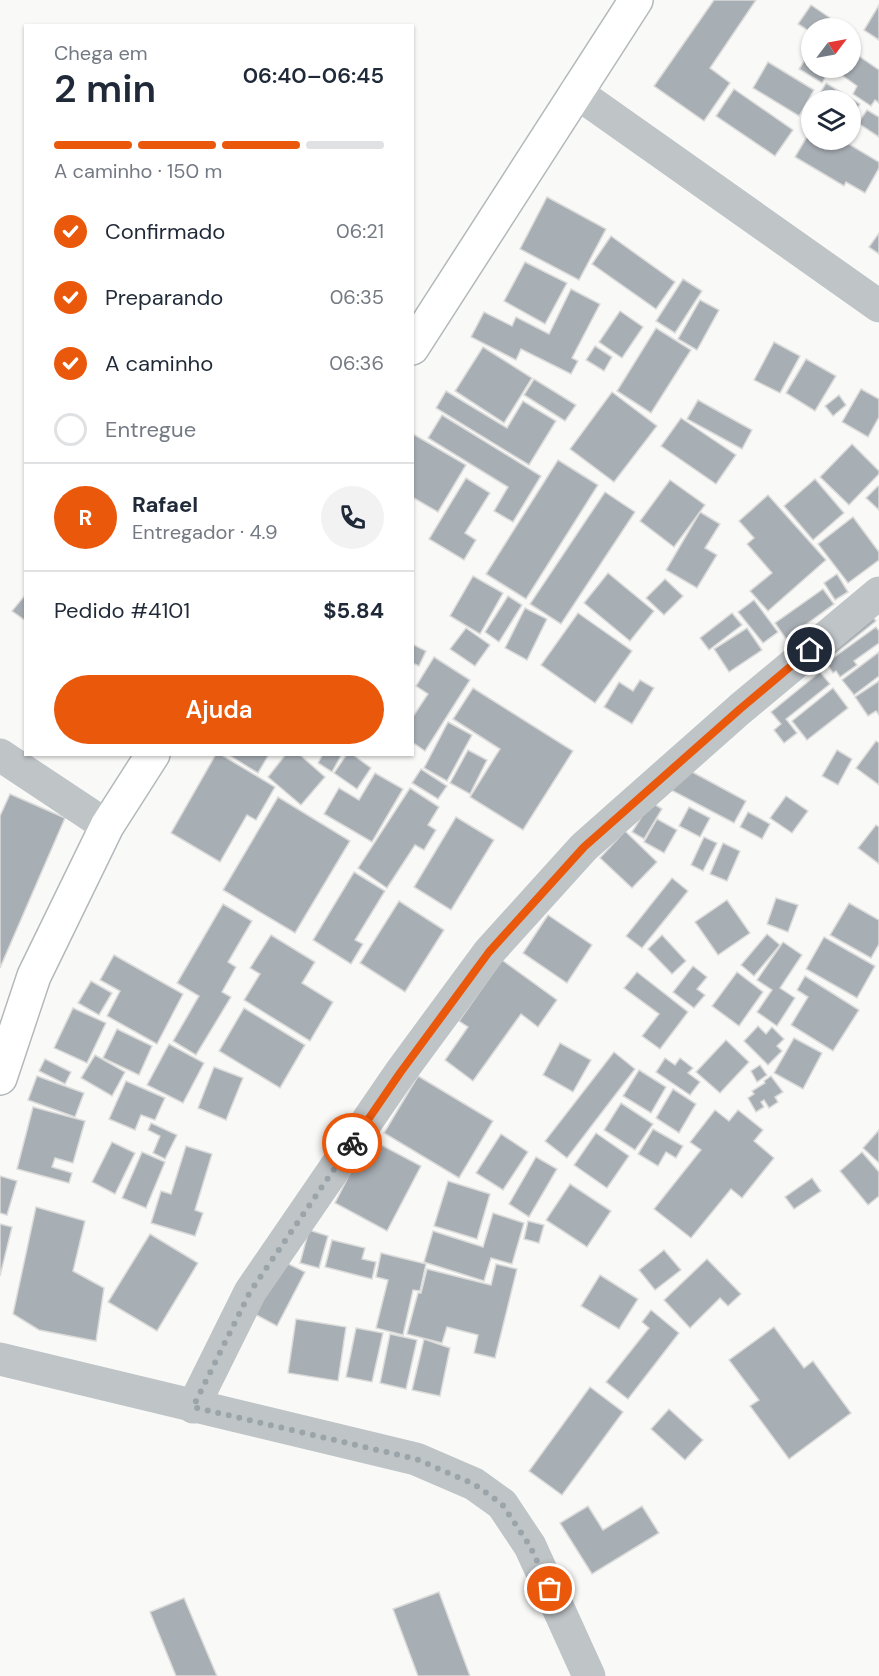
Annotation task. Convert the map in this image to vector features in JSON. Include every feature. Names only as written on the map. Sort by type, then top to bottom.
[{"type":"main road","points":[[414,345],[636,0]]},
{"type":"main road","points":[[0,1078],[34,976],[107,826],[152,756]]},
{"type":"street","points":[[576,92],[877,303]]},
{"type":"street","points":[[193,1407],[250,1292],[400,1073],[489,952],[584,847],[740,709],[879,593]]},
{"type":"street","points":[[0,755],[107,826]]},
{"type":"street","points":[[0,1359],[416,1459],[474,1484],[502,1504],[530,1546],[589,1676]]},
{"type":"building","points":[[714,0],[756,0],[710,68],[730,83],[704,121],[654,86]]},
{"type":"building","points":[[811,5],[830,18],[802,18]]},
{"type":"building","points":[[879,5],[879,40],[864,30]]},
{"type":"building","points":[[861,58],[879,70],[879,103],[875,100],[871,106],[861,99],[861,90],[855,90],[857,86],[846,78],[861,78]]},
{"type":"building","points":[[768,62],[814,90],[801,90],[799,116],[753,88]]},
{"type":"building","points":[[814,78],[825,78],[822,83]]},
{"type":"building","points":[[826,83],[837,90],[822,90]]},
{"type":"building","points":[[734,89],[793,130],[775,156],[716,116]]},
{"type":"building","points":[[867,110],[879,117],[879,137],[861,125],[861,119]]},
{"type":"building","points":[[801,147],[801,150],[859,150],[879,162],[879,168],[865,193],[846,182],[844,186],[795,157]]},
{"type":"building","points":[[547,197],[606,229],[579,280],[520,249]]},
{"type":"building","points":[[879,233],[879,254],[869,247]]},
{"type":"building","points":[[611,236],[675,282],[656,309],[592,264]]},
{"type":"building","points":[[525,262],[567,283],[545,324],[504,301]]},
{"type":"building","points":[[683,279],[702,291],[675,333],[656,321]]},
{"type":"building","points":[[571,289],[600,304],[572,358],[578,361],[571,374],[521,349],[516,360],[471,337],[484,312],[512,326],[516,317],[549,334]]},
{"type":"building","points":[[700,300],[719,310],[697,350],[678,339]]},
{"type":"building","points":[[620,311],[643,327],[622,358],[599,342]]},
{"type":"building","points":[[656,328],[691,350],[651,413],[617,391]]},
{"type":"building","points":[[774,342],[800,356],[780,393],[754,380]]},
{"type":"building","points":[[595,346],[612,357],[604,371],[586,360]]},
{"type":"building","points":[[483,347],[532,378],[504,423],[455,391]]},
{"type":"building","points":[[806,359],[836,376],[815,411],[786,393]]},
{"type":"building","points":[[534,379],[576,405],[565,421],[524,395]]},
{"type":"building","points":[[861,389],[879,399],[879,417],[868,437],[842,422]]},
{"type":"building","points":[[446,391],[507,428],[523,401],[556,421],[529,465],[436,408]]},
{"type":"building","points":[[612,392],[657,426],[614,482],[570,449]]},
{"type":"building","points":[[839,395],[846,405],[833,416],[825,406]]},
{"type":"building","points":[[698,400],[752,430],[742,449],[687,419]]},
{"type":"building","points":[[442,415],[541,476],[513,522],[494,511],[508,487],[428,438]]},
{"type":"building","points":[[681,418],[736,455],[716,484],[661,446]]},
{"type":"building","points":[[414,435],[466,465],[438,512],[414,498]]},
{"type":"building","points":[[852,444],[879,471],[879,474],[849,505],[820,477]]},
{"type":"building","points":[[558,460],[598,485],[526,599],[486,574]]},
{"type":"building","points":[[466,478],[490,493],[465,533],[476,540],[464,560],[429,539]]},
{"type":"building","points":[[815,479],[844,513],[813,540],[784,506]]},
{"type":"building","points":[[670,480],[705,505],[674,547],[640,521]]},
{"type":"building","points":[[879,487],[879,510],[866,498]]},
{"type":"building","points":[[605,492],[635,512],[561,624],[530,604]]},
{"type":"building","points":[[768,495],[826,560],[768,611],[750,591],[772,573],[747,544],[754,538],[739,521]]},
{"type":"building","points":[[700,512],[720,524],[705,548],[717,555],[697,588],[666,570]]},
{"type":"building","points":[[853,517],[879,552],[879,560],[848,583],[818,544]]},
{"type":"building","points":[[608,573],[654,611],[630,641],[584,603]]},
{"type":"building","points":[[837,574],[848,592],[835,600],[824,583]]},
{"type":"building","points":[[473,576],[503,593],[480,634],[450,616]]},
{"type":"building","points":[[665,579],[683,596],[664,615],[646,598]]},
{"type":"building","points":[[823,589],[834,604],[786,639],[775,623]]},
{"type":"building","points":[[24,596],[24,620],[12,611]]},
{"type":"building","points":[[508,596],[522,605],[499,642],[485,632]]},
{"type":"building","points":[[754,600],[778,632],[763,643],[738,612]]},
{"type":"building","points":[[525,608],[547,619],[527,660],[505,648]]},
{"type":"building","points":[[867,610],[876,621],[821,665],[812,653]]},
{"type":"building","points":[[578,613],[632,651],[595,703],[541,665]]},
{"type":"building","points":[[732,613],[742,625],[709,650],[700,638]]},
{"type":"building","points":[[876,627],[879,631],[879,643],[854,661],[857,665],[840,677],[836,671],[833,673],[826,663]]},
{"type":"building","points":[[466,628],[490,645],[475,666],[450,649]]},
{"type":"building","points":[[747,628],[762,650],[729,672],[714,649]]},
{"type":"building","points":[[414,645],[426,651],[419,666],[414,664]]},
{"type":"building","points":[[879,652],[879,676],[854,695],[842,680]]},
{"type":"building","points":[[434,657],[470,680],[425,751],[414,743],[414,715],[428,694],[416,686]]},
{"type":"building","points":[[820,672],[830,684],[786,719],[797,733],[784,743],[774,730],[781,724],[771,712]]},
{"type":"building","points":[[640,680],[654,688],[632,724],[604,707],[619,682],[633,691]]},
{"type":"building","points":[[879,681],[879,715],[876,711],[868,716],[855,697]]},
{"type":"building","points":[[473,688],[573,751],[523,830],[470,797],[500,749],[453,719]]},
{"type":"building","points":[[833,688],[848,708],[807,740],[792,721]]},
{"type":"building","points":[[448,722],[472,735],[447,781],[424,768]]},
{"type":"building","points":[[876,741],[879,743],[879,785],[856,768]]},
{"type":"building","points":[[468,750],[487,760],[470,794],[450,783]]},
{"type":"building","points":[[837,750],[852,759],[838,785],[822,776]]},
{"type":"building","points":[[215,756],[223,756],[275,787],[256,820],[247,815],[220,862],[171,833]]},
{"type":"building","points":[[230,756],[268,756],[258,773]]},
{"type":"building","points":[[284,756],[301,756],[325,777],[301,805],[268,777]]},
{"type":"building","points":[[322,756],[341,756],[332,772],[318,763]]},
{"type":"building","points":[[346,756],[355,756],[371,768],[357,789],[334,773]]},
{"type":"building","points":[[683,767],[746,801],[734,823],[671,790]]},
{"type":"building","points":[[421,769],[447,786],[438,799],[412,783]]},
{"type":"building","points":[[375,773],[403,789],[372,842],[324,814],[339,788],[359,800]]},
{"type":"building","points":[[410,788],[439,807],[428,825],[436,830],[424,850],[415,845],[387,888],[358,868]]},
{"type":"building","points":[[10,794],[65,818],[0,968],[0,816]]},
{"type":"building","points":[[786,796],[808,811],[792,833],[770,818]]},
{"type":"building","points":[[278,797],[350,841],[295,933],[223,890]]},
{"type":"building","points":[[651,802],[662,809],[644,839],[632,832]]},
{"type":"building","points":[[689,807],[710,818],[700,837],[679,826]]},
{"type":"building","points":[[748,812],[770,824],[762,839],[740,827]]},
{"type":"building","points":[[456,817],[494,840],[451,910],[414,887]]},
{"type":"building","points":[[657,819],[677,830],[664,853],[644,842]]},
{"type":"building","points":[[876,825],[879,827],[879,864],[858,848]]},
{"type":"building","points":[[625,831],[657,862],[632,888],[600,858]]},
{"type":"building","points":[[704,837],[717,843],[703,871],[691,865]]},
{"type":"building","points":[[723,843],[740,851],[727,881],[710,874]]},
{"type":"building","points":[[354,872],[385,891],[355,940],[363,944],[351,964],[313,940]]},
{"type":"building","points":[[672,878],[688,891],[642,948],[626,936]]},
{"type":"building","points":[[776,898],[798,905],[788,932],[767,924]]},
{"type":"building","points":[[727,900],[750,933],[718,955],[695,922]]},
{"type":"building","points":[[399,901],[444,930],[405,992],[360,963]]},
{"type":"building","points":[[849,903],[879,920],[879,944],[871,958],[830,935]]},
{"type":"building","points":[[223,904],[252,921],[228,962],[236,967],[222,992],[231,997],[196,1055],[173,1041],[199,996],[177,983]]},
{"type":"building","points":[[548,915],[592,945],[567,983],[523,953]]},
{"type":"building","points":[[767,934],[780,945],[754,976],[741,965]]},
{"type":"building","points":[[271,935],[315,962],[302,983],[333,1002],[310,1041],[244,1000],[260,974],[250,968]]},
{"type":"building","points":[[662,935],[686,961],[672,974],[648,949]]},
{"type":"building","points":[[824,937],[875,966],[857,998],[806,969]]},
{"type":"building","points":[[783,942],[802,955],[780,988],[795,998],[777,1026],[757,1012],[772,990],[757,980]]},
{"type":"building","points":[[114,955],[183,994],[157,1044],[107,1016],[120,991],[100,980]]},
{"type":"building","points":[[502,960],[557,1000],[538,1027],[521,1014],[473,1081],[445,1060],[468,1027],[459,1021]]},
{"type":"building","points":[[693,966],[707,977],[697,989],[705,995],[694,1008],[673,992]]},
{"type":"building","points":[[637,972],[688,1012],[660,1049],[642,1036],[659,1014],[624,988]]},
{"type":"building","points":[[737,972],[763,992],[739,1026],[712,1006]]},
{"type":"building","points":[[805,976],[859,1010],[833,1051],[791,1025],[808,997],[797,990]]},
{"type":"building","points":[[91,981],[112,993],[99,1015],[78,1003]]},
{"type":"building","points":[[73,1008],[106,1023],[87,1063],[54,1048]]},
{"type":"building","points":[[244,1008],[305,1045],[280,1088],[219,1051]]},
{"type":"building","points":[[758,1026],[766,1034],[772,1027],[784,1039],[777,1046],[782,1051],[768,1065],[744,1041]]},
{"type":"building","points":[[117,1029],[152,1046],[139,1075],[103,1058]]},
{"type":"building","points":[[794,1038],[822,1053],[803,1089],[774,1073]]},
{"type":"building","points":[[726,1040],[749,1062],[720,1093],[696,1072]]},
{"type":"building","points":[[560,1043],[591,1060],[573,1092],[543,1075]]},
{"type":"building","points":[[169,1044],[204,1063],[183,1103],[147,1085]]},
{"type":"building","points":[[614,1052],[635,1069],[567,1158],[545,1141]]},
{"type":"building","points":[[95,1055],[125,1072],[112,1096],[81,1078]]},
{"type":"building","points":[[665,1058],[675,1065],[680,1058],[693,1068],[688,1073],[700,1082],[690,1095],[656,1072]]},
{"type":"building","points":[[45,1059],[71,1072],[65,1084],[39,1071]]},
{"type":"building","points":[[760,1065],[767,1075],[757,1082],[751,1071]]},
{"type":"building","points":[[214,1067],[243,1078],[226,1120],[198,1108]]},
{"type":"building","points":[[639,1070],[666,1087],[651,1113],[623,1096]]},
{"type":"building","points":[[37,1076],[84,1093],[75,1117],[28,1100]]},
{"type":"building","points":[[418,1076],[493,1121],[459,1178],[384,1133]]},
{"type":"building","points":[[771,1076],[783,1092],[775,1097],[778,1102],[769,1108],[764,1100],[761,1102],[764,1107],[756,1112],[748,1098],[754,1094],[752,1091]]},
{"type":"building","points":[[126,1081],[165,1098],[155,1120],[141,1115],[135,1130],[109,1119]]},
{"type":"building","points":[[673,1089],[696,1104],[679,1133],[656,1118]]},
{"type":"building","points":[[621,1103],[653,1124],[635,1150],[604,1130]]},
{"type":"building","points":[[33,1107],[85,1121],[73,1163],[55,1158],[52,1167],[72,1173],[69,1183],[17,1169]]},
{"type":"building","points":[[715,1110],[729,1121],[738,1110],[763,1130],[754,1141],[774,1158],[742,1198],[731,1189],[691,1238],[654,1209],[701,1150],[690,1142]]},
{"type":"building","points":[[151,1123],[177,1135],[165,1159],[153,1153],[160,1136],[148,1130]]},
{"type":"building","points":[[653,1129],[683,1146],[676,1158],[666,1152],[658,1166],[638,1154]]},
{"type":"building","points":[[879,1130],[879,1163],[863,1148]]},
{"type":"building","points":[[596,1133],[629,1156],[607,1188],[574,1165]]},
{"type":"building","points":[[501,1134],[528,1152],[503,1190],[476,1173]]},
{"type":"building","points":[[368,1138],[421,1166],[387,1231],[335,1203]]},
{"type":"building","points":[[112,1142],[135,1153],[115,1194],[92,1182]]},
{"type":"building","points":[[186,1146],[212,1154],[195,1210],[203,1213],[195,1236],[151,1223],[161,1191],[171,1194]]},
{"type":"building","points":[[142,1152],[165,1162],[146,1208],[122,1198]]},
{"type":"building","points":[[862,1152],[879,1172],[879,1196],[868,1205],[840,1171]]},
{"type":"building","points":[[536,1157],[557,1169],[529,1217],[509,1204]]},
{"type":"building","points":[[0,1176],[17,1181],[7,1215],[0,1213]]},
{"type":"building","points":[[812,1178],[821,1191],[794,1209],[785,1197]]},
{"type":"building","points":[[448,1181],[490,1194],[477,1239],[434,1226]]},
{"type":"building","points":[[570,1184],[611,1211],[587,1247],[546,1220]]},
{"type":"building","points":[[36,1207],[85,1221],[73,1271],[104,1288],[96,1341],[39,1330],[13,1314]]},
{"type":"building","points":[[493,1213],[524,1223],[512,1264],[491,1258],[484,1281],[424,1262],[433,1231],[483,1247]]},
{"type":"building","points":[[528,1221],[544,1225],[539,1243],[524,1239]]},
{"type":"building","points":[[0,1224],[12,1227],[0,1276]]},
{"type":"building","points":[[309,1230],[328,1236],[319,1268],[300,1263]]},
{"type":"building","points":[[150,1234],[198,1263],[157,1331],[108,1302]]},
{"type":"building","points":[[332,1240],[365,1248],[362,1259],[376,1262],[372,1279],[325,1267]]},
{"type":"building","points":[[664,1250],[681,1270],[655,1290],[639,1270]]},
{"type":"building","points":[[381,1253],[426,1264],[420,1291],[413,1290],[403,1335],[376,1328],[388,1280],[376,1277]]},
{"type":"building","points":[[707,1259],[741,1294],[728,1306],[720,1298],[690,1328],[664,1300]]},
{"type":"building","points":[[280,1260],[305,1272],[277,1326],[253,1313]]},
{"type":"building","points":[[496,1264],[517,1269],[495,1358],[474,1353],[478,1335],[447,1327],[442,1343],[407,1334],[427,1269],[491,1285]]},
{"type":"building","points":[[600,1275],[638,1299],[619,1329],[581,1306]]},
{"type":"building","points":[[651,1310],[679,1333],[628,1399],[606,1382],[649,1328],[642,1322]]},
{"type":"building","points":[[296,1319],[346,1327],[338,1381],[288,1373]]},
{"type":"building","points":[[774,1327],[804,1368],[813,1361],[851,1413],[789,1459],[750,1406],[759,1400],[729,1360]]},
{"type":"building","points":[[356,1328],[383,1333],[372,1382],[346,1377]]},
{"type":"building","points":[[390,1334],[417,1340],[406,1389],[380,1383]]},
{"type":"building","points":[[424,1339],[450,1348],[440,1396],[412,1390]]},
{"type":"building","points":[[590,1387],[623,1412],[562,1495],[529,1471]]},
{"type":"building","points":[[669,1409],[703,1440],[685,1460],[651,1429]]},
{"type":"building","points":[[588,1506],[603,1530],[642,1506],[659,1533],[592,1574],[560,1523]]},
{"type":"building","points":[[439,1592],[470,1676],[418,1676],[393,1609]]},
{"type":"building","points":[[184,1598],[217,1676],[176,1676],[150,1612]]},
{"type":"way so far","points":[[352,1143],[250,1292],[193,1407],[416,1459],[474,1484],[502,1504],[530,1546],[550,1589]]},
{"type":"route","points":[[352,1143],[489,952],[584,847],[810,650]]}]
